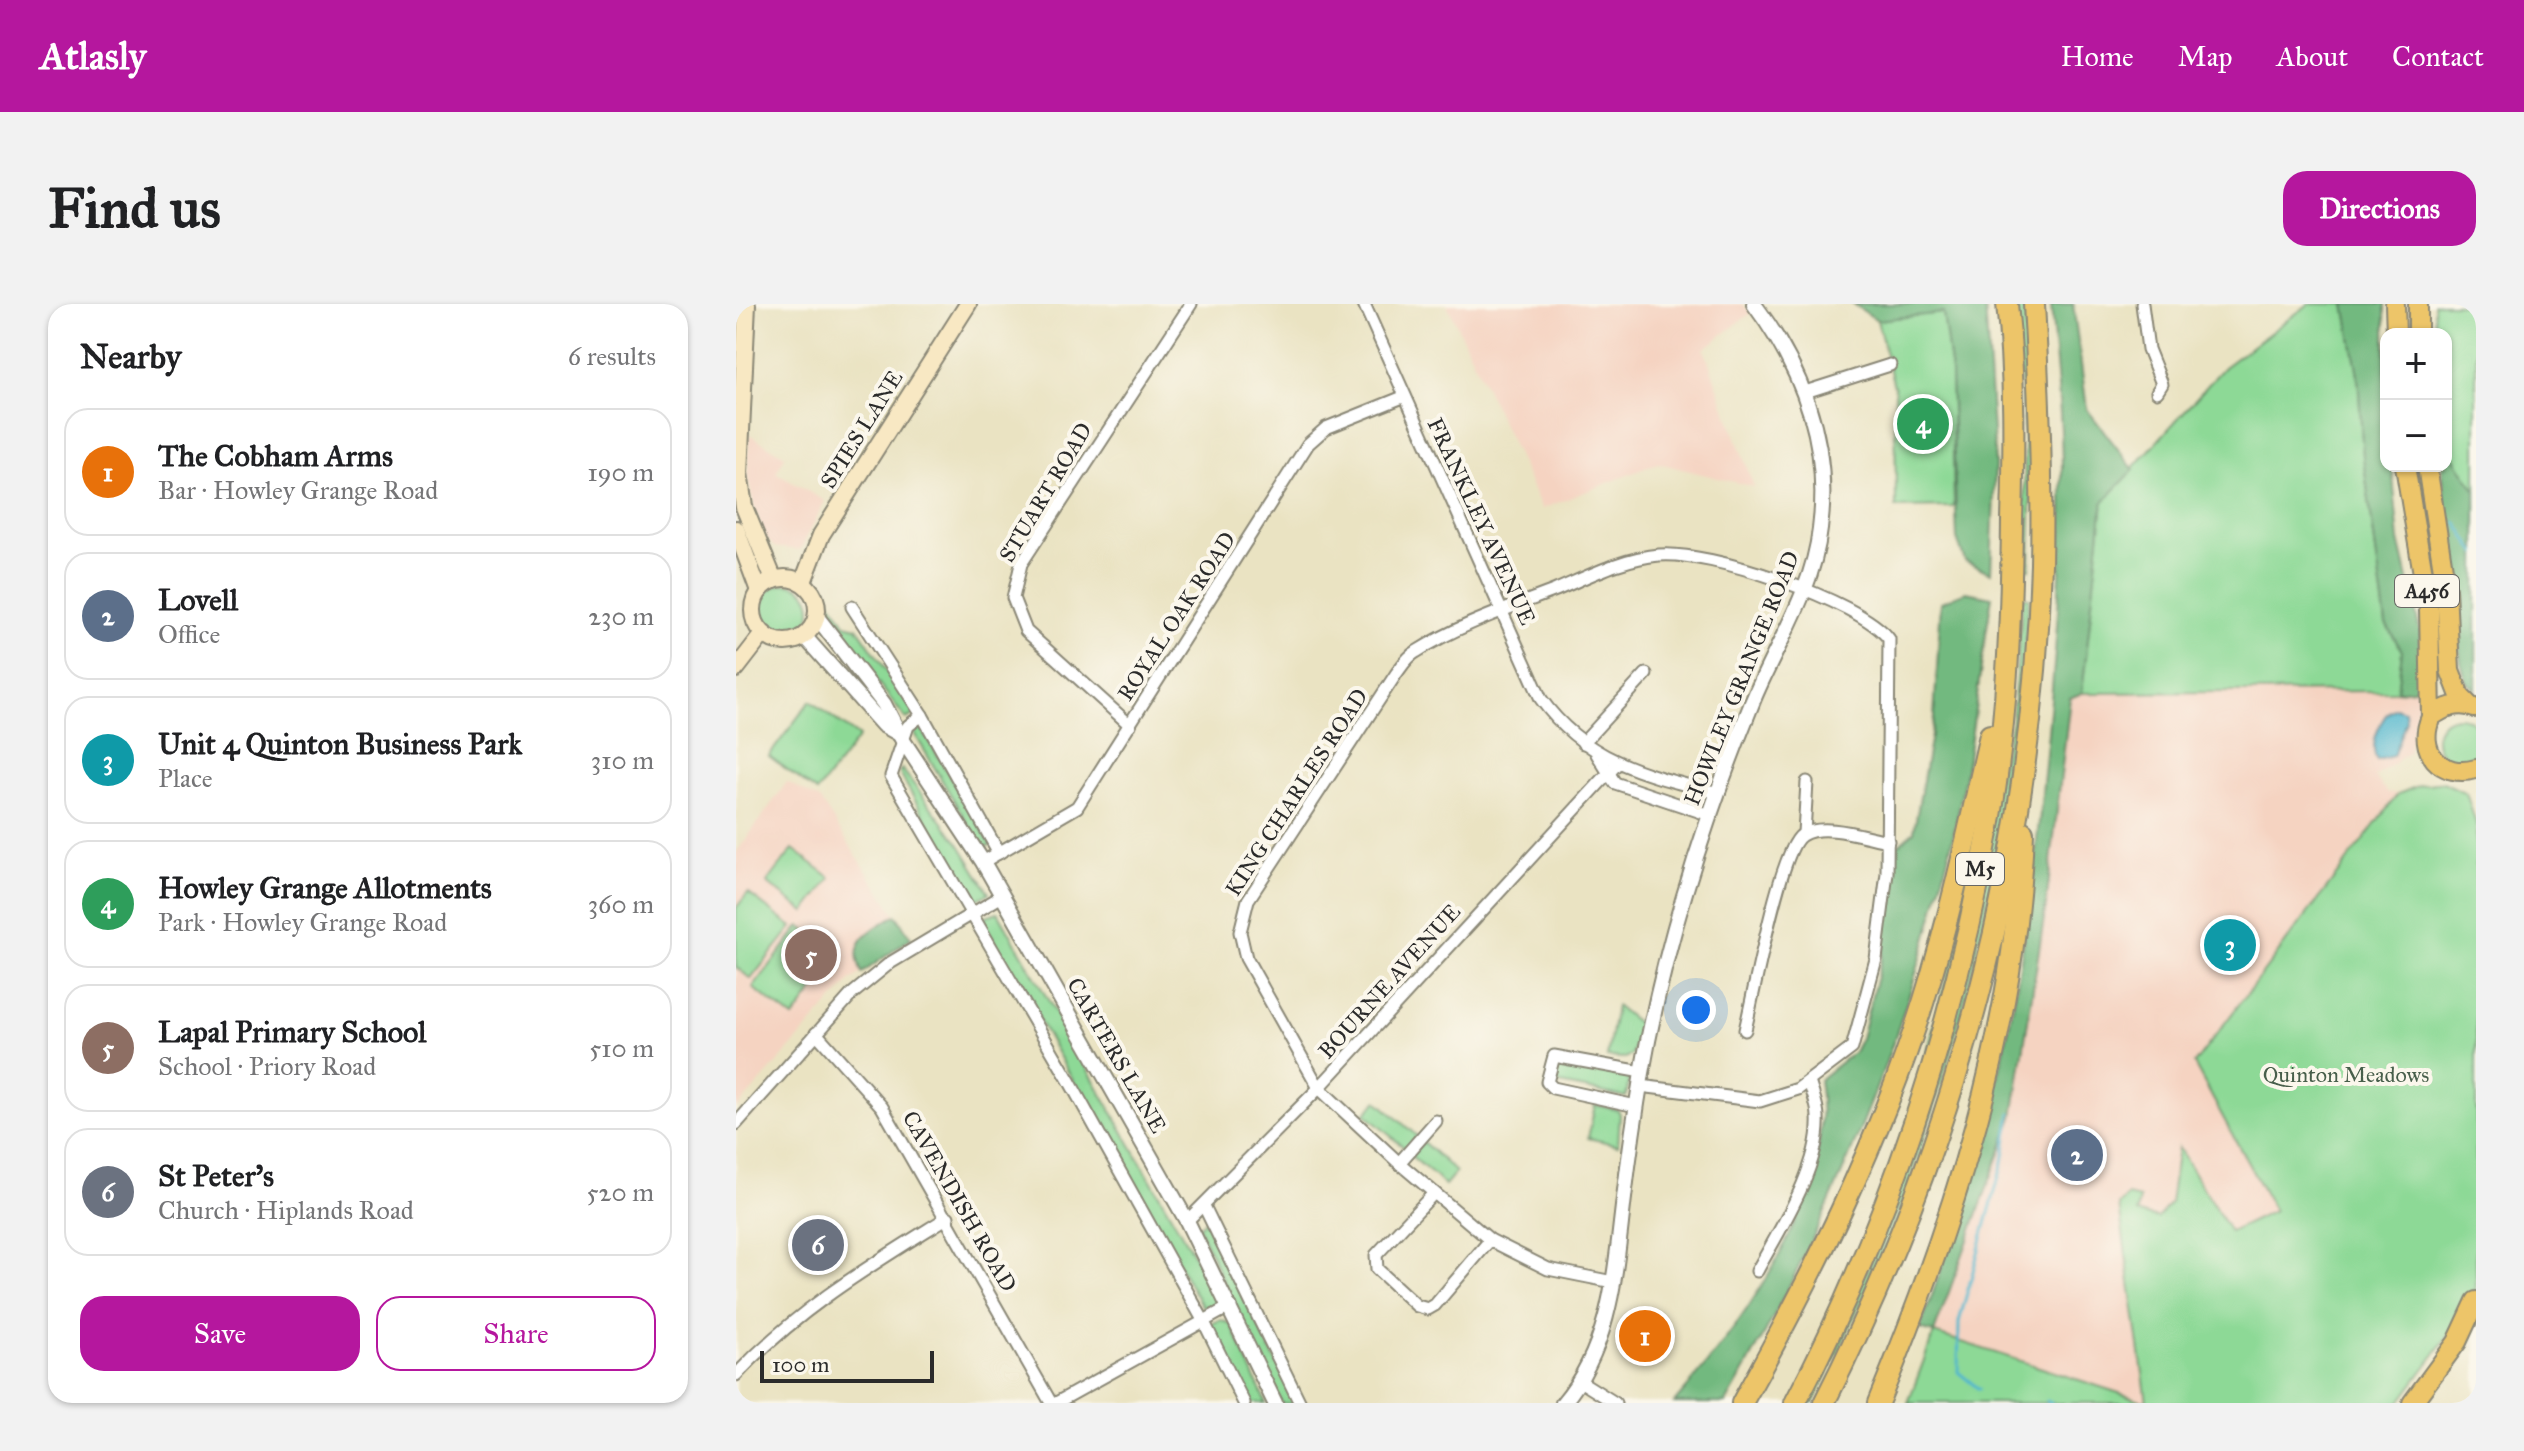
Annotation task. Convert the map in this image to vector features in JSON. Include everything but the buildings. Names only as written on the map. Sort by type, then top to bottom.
[{"type":"highway","name":"M5","points":[[1795,1403],[1863,1255],[1922,1100],[1961,960],[1990,821],[2006,667],[2014,438],[2007,304]]},
{"type":"highway","name":"M5","points":[[1824,1403],[1890,1263],[1948,1106],[1985,972],[2025,759],[2041,568],[2041,435],[2034,304]]},
{"type":"highway","points":[[2395,304],[2396,328]]},
{"type":"highway","points":[[2418,304],[2418,328]]},
{"type":"highway","name":"A456","points":[[2406,472],[2429,610],[2431,717]]},
{"type":"highway","name":"A456","points":[[2428,472],[2446,589],[2450,670],[2460,696],[2472,708]]},
{"type":"highway","points":[[1742,1403],[1832,1230],[1894,1087],[1948,918],[2006,667]]},
{"type":"highway","points":[[2472,708],[2455,705],[2431,717],[2425,739],[2429,754],[2445,770],[2468,771],[2476,786]]},
{"type":"highway","points":[[1878,1403],[1914,1316],[1953,1203],[1986,1080],[2018,898],[2025,759]]},
{"type":"highway","points":[[2412,1403],[2457,1342],[2476,1301]]},
{"type":"main road","points":[[747,304],[739,473],[744,507],[774,580]]},
{"type":"main road","name":"SPIES LANE","points":[[803,582],[821,535],[968,304]]},
{"type":"main road","points":[[736,529],[759,591],[753,612],[763,634],[783,642],[804,636],[817,617],[815,598],[803,582],[786,577],[774,580],[759,591]]},
{"type":"main road","points":[[736,669],[763,634]]},
{"type":"street","name":"STUART ROAD","points":[[1130,725],[1026,631],[1015,610],[1014,586],[1021,564],[1073,480],[1191,304]]},
{"type":"street","name":"FRANKLEY AVENUE","points":[[1364,304],[1403,397],[1541,699],[1553,716],[1596,753],[1617,764],[1718,793]]},
{"type":"street","name":"HOWLEY GRANGE ROAD","points":[[1563,1403],[1580,1381],[1603,1332],[1613,1282],[1641,1079],[1667,967],[1710,815],[1753,700],[1804,592],[1817,548],[1822,508],[1821,461],[1805,392],[1789,353],[1754,304]]},
{"type":"street","points":[[2142,304],[2148,349],[2162,384],[2157,392]]},
{"type":"street","points":[[1805,392],[1890,365]]},
{"type":"street","name":"ROYAL OAK ROAD","points":[[983,862],[1077,807],[1308,444],[1326,428],[1403,397]]},
{"type":"street","name":"KING CHARLES ROAD","points":[[1613,1282],[1548,1269],[1490,1240],[1399,1163],[1319,1088],[1246,958],[1241,941],[1242,913],[1256,886],[1405,660],[1502,612],[1632,559],[1659,555],[1715,558],[1871,620],[1889,639],[1888,841],[1882,926],[1857,1037],[1846,1056],[1809,1081],[1784,1096],[1760,1101],[1641,1079]]},
{"type":"street","points":[[852,614],[922,715],[999,853]]},
{"type":"street","name":"CARTERS LANE","points":[[817,617],[884,704],[900,737],[983,862],[1187,1221],[1231,1306],[1275,1403]]},
{"type":"street","name":"CARTERS LANE","points":[[804,636],[883,725],[900,737]]},
{"type":"street","points":[[1583,743],[1646,674]]},
{"type":"street","points":[[922,715],[900,737],[891,776],[1203,1320],[1244,1403]]},
{"type":"street","name":"FRANKLEY AVENUE","points":[[1596,753],[1608,776]]},
{"type":"street","name":"BOURNE AVENUE","points":[[1187,1221],[1319,1088],[1617,764]]},
{"type":"street","points":[[1608,776],[1615,783],[1710,815]]},
{"type":"street","points":[[1745,1030],[1787,858],[1804,833],[1807,782]]},
{"type":"street","points":[[1804,833],[1845,833],[1888,841]]},
{"type":"street","points":[[736,1124],[852,994],[890,963],[1002,896]]},
{"type":"street","name":"CAVENDISH ROAD","points":[[816,1033],[882,1107],[1054,1403]]},
{"type":"street","points":[[1636,1106],[1553,1088],[1547,1082],[1554,1056],[1641,1079]]},
{"type":"street","points":[[1757,1271],[1798,1196],[1818,1131],[1818,1113],[1809,1081]]},
{"type":"street","points":[[1399,1163],[1436,1121]]},
{"type":"street","points":[[1434,1193],[1376,1255],[1377,1269],[1417,1306],[1428,1309],[1435,1305],[1490,1240]]},
{"type":"street","points":[[1204,1206],[1300,1403]]},
{"type":"street","points":[[736,1375],[787,1323],[827,1292],[948,1217]]},
{"type":"street","points":[[1054,1403],[1231,1306]]},
{"type":"street","points":[[1580,1381],[1615,1403]]},
{"type":"shaded area","points":[[1447,304],[1742,304],[1751,313],[1704,349],[1754,487],[1658,463],[1542,509]]},
{"type":"shaded area","points":[[749,434],[785,456],[776,473],[825,501],[800,550],[774,547],[766,537],[754,507],[748,476]]},
{"type":"shaded area","points":[[2421,688],[2408,753],[2375,777],[2387,792],[2398,794],[2194,1064],[2275,1211],[2230,1232],[2178,1149],[2170,1203],[2158,1218],[2137,1213],[2140,1200],[2119,1205],[2147,1402],[1934,1333],[2013,1117],[2046,905],[2070,698],[2082,693],[2397,691]]},
{"type":"shaded area","points":[[787,782],[820,800],[911,938],[850,981],[736,1109],[736,853]]},
{"type":"green space","points":[[1853,304],[1985,304],[1995,465],[1991,573],[1965,561],[1957,539],[1951,372],[1943,313],[1877,320]]},
{"type":"green space","points":[[2017,304],[2024,304],[2032,446],[2030,569],[2024,568],[2025,448]]},
{"type":"green space","points":[[2051,304],[2073,304],[2087,409],[2134,470],[2103,502],[2082,693],[2070,698],[2046,905],[2013,1117],[1934,1333],[1920,1329],[1949,1248],[2000,1071],[2022,953],[2038,834],[2055,658],[2062,521],[2061,431]]},
{"type":"green space","points":[[2309,304],[2345,304],[2358,375],[2363,457],[2386,624],[2402,651],[2397,691],[2082,693],[2103,502],[2224,367]]},
{"type":"green space","points":[[2345,304],[2385,304],[2385,328],[2380,328],[2380,472],[2393,472],[2399,540],[2420,631],[2421,688],[2397,691],[2402,651],[2386,624],[2363,457],[2358,375]]},
{"type":"green space","points":[[2434,304],[2476,304],[2476,491],[2452,452],[2452,328],[2435,328]]},
{"type":"green space","points":[[1943,313],[1951,372],[1954,507],[1896,508],[1895,390],[1877,320]]},
{"type":"green space","points":[[2452,452],[2476,491],[2476,690],[2467,682],[2461,664],[2443,472],[2452,472]]},
{"type":"green space","points":[[786,584],[804,591],[811,609],[804,627],[786,634],[768,627],[761,609],[768,591]]},
{"type":"green space","points":[[1966,592],[1992,597],[1962,790],[1930,925],[1884,1067],[1828,1205],[1726,1403],[1674,1403],[1729,1335],[1756,1295],[1800,1211],[1814,1167],[1821,1123],[1819,1080],[1854,1052],[1861,1038],[1882,957],[1894,849],[1914,831],[1934,718],[1941,602]]},
{"type":"green space","points":[[826,593],[845,624],[857,627],[916,714],[906,719],[833,624]]},
{"type":"green space","points":[[2023,597],[2029,598],[2005,807],[1962,1012],[1898,1211],[1858,1308],[1813,1403],[1806,1403],[1876,1252],[2012,722]]},
{"type":"green space","points":[[810,701],[859,737],[817,792],[769,756]]},
{"type":"green space","points":[[2458,717],[2473,724],[2480,739],[2473,754],[2458,761],[2443,754],[2436,739],[2443,724]]},
{"type":"green space","points":[[920,726],[991,845],[982,848],[913,731]]},
{"type":"green space","points":[[902,769],[960,845],[989,893],[973,902],[899,772]]},
{"type":"green space","name":"Quinton Meadows","points":[[2443,782],[2466,793],[2476,824],[2476,1287],[2465,1313],[2399,1403],[1908,1403],[1934,1333],[2147,1402],[2119,1205],[2128,1196],[2140,1199],[2137,1213],[2158,1218],[2170,1203],[2178,1147],[2230,1232],[2274,1211],[2194,1064],[2398,794],[2420,785]]},
{"type":"green space","points":[[793,849],[831,878],[805,912],[767,883]]},
{"type":"green space","points":[[748,893],[792,927],[751,979],[736,967],[736,908]]},
{"type":"green space","points":[[998,912],[1217,1296],[1213,1307],[1202,1306],[1005,961],[984,921],[986,916]]},
{"type":"green space","points":[[896,915],[911,938],[862,973],[858,962],[859,944],[870,932]]},
{"type":"green space","points":[[800,926],[840,956],[793,1018],[753,988]]},
{"type":"green space","points":[[1616,1006],[1639,1024],[1632,1055],[1625,1058],[1607,1057]]},
{"type":"green space","points":[[1559,1062],[1626,1073],[1629,1079],[1626,1097],[1555,1083],[1552,1079],[1555,1064]]},
{"type":"green space","points":[[1377,1101],[1417,1136],[1406,1149],[1365,1114]]},
{"type":"green space","points":[[1595,1105],[1618,1110],[1618,1145],[1588,1138]]},
{"type":"green space","points":[[1423,1142],[1456,1172],[1445,1185],[1411,1156]]},
{"type":"green space","points":[[1205,1221],[1297,1403],[1281,1403],[1198,1227]]},
{"type":"green space","points":[[1221,1320],[1231,1324],[1266,1403],[1250,1403],[1212,1328],[1212,1323]]},
{"type":"water","points":[[2395,708],[2405,711],[2406,720],[2393,756],[2377,760],[2374,747],[2377,731]]},
{"type":"waterway","points":[[2456,522],[2476,553]]},
{"type":"waterway","points":[[1979,1389],[1958,1372],[1959,1322],[2003,1162],[2011,1113]]},
{"type":"waterway","points":[[2047,1401],[2051,1403]]},
{"type":"place","name":"Howley Grange Allotments","points":[[1923,424]]},
{"type":"place","name":"Unit 4 Quinton Business Park","points":[[2230,945]]},
{"type":"place","name":"Lapal Primary School","points":[[811,955]]},
{"type":"place","name":"Lovell","points":[[2077,1155]]},
{"type":"place","name":"St Peter's","points":[[818,1245]]},
{"type":"place","name":"The Cobham Arms","points":[[1645,1336]]}]
